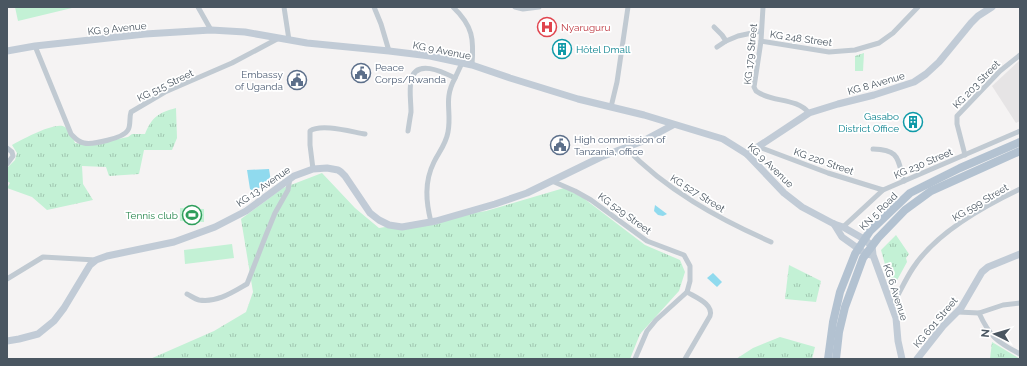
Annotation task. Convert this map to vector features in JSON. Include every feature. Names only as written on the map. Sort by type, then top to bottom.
[{"type":"main road","name":"KG 8 Avenue","points":[[747,154],[809,113],[914,82],[926,74],[939,62],[978,16],[992,7]]},
{"type":"main road","name":"KG 9 Avenue","points":[[7,51],[35,46],[145,34],[211,30],[240,32],[289,40],[389,50],[430,56],[472,65],[578,99],[644,115],[723,139],[747,154],[790,198],[802,207],[834,224],[843,227],[864,239],[872,246]]},
{"type":"main road","name":"KG 13 Avenue","points":[[96,260],[107,256],[174,242],[215,227],[246,212],[290,178],[312,169],[327,168],[338,170],[345,176],[370,212],[378,220],[389,225],[402,227],[431,222],[495,204],[527,193],[601,157],[643,141],[673,125]]},
{"type":"main road","name":"KN 5 Road","points":[[828,359],[833,322],[840,292],[858,248],[870,231],[910,193],[1020,142]]},
{"type":"main road","name":"KN 5 Road","points":[[836,359],[839,332],[845,307],[863,258],[870,254],[872,246],[905,210],[931,191],[1020,151]]},
{"type":"main road","name":"KG 9 Avenue","points":[[834,224],[842,237],[870,254]]},
{"type":"main road","name":"KG 6 Avenue","points":[[870,254],[896,318],[898,341],[902,359]]},
{"type":"main road","name":"KG 601 Street","points":[[917,359],[943,326],[958,312],[978,276],[988,267],[1020,254]]},
{"type":"main road","points":[[7,342],[38,334],[54,321],[64,308],[85,272],[96,260]]},
{"type":"street","points":[[198,7],[211,30]]},
{"type":"street","points":[[284,7],[289,40]]},
{"type":"street","points":[[374,7],[389,50]]},
{"type":"street","points":[[453,7],[460,14],[470,29],[473,44],[472,65]]},
{"type":"street","points":[[515,7],[523,9],[536,8]]},
{"type":"street","points":[[611,107],[617,82],[628,7]]},
{"type":"street","name":"KG 179 Street","points":[[764,7],[761,41],[754,87],[756,91],[764,95],[799,104],[809,113]]},
{"type":"street","name":"KG 248 Street","points":[[761,41],[829,52],[856,50],[879,43],[893,33],[918,7]]},
{"type":"street","points":[[714,27],[726,41]]},
{"type":"street","points":[[717,47],[738,36],[761,31]]},
{"type":"street","name":"KG 515 Street","points":[[35,46],[71,134],[76,140],[85,143],[93,143],[125,134],[128,130],[131,112],[165,92],[232,63],[279,38]]},
{"type":"street","name":"KG 203 Street","points":[[965,155],[957,124],[957,116],[1000,71],[1020,55]]},
{"type":"street","points":[[431,222],[426,188],[428,176],[446,140],[448,130],[447,106],[449,94],[451,85],[462,63]]},
{"type":"street","points":[[408,130],[412,76],[422,68],[429,68],[455,78]]},
{"type":"street","points":[[312,169],[309,137],[310,131],[313,129],[328,128],[365,134]]},
{"type":"street","name":"KG 230 Street","points":[[843,227],[883,190],[1020,131]]},
{"type":"street","points":[[989,144],[993,154]]},
{"type":"street","name":"KG 527 Street","points":[[625,147],[661,180],[679,193],[731,224],[771,242]]},
{"type":"street","name":"KG 220 Street","points":[[759,147],[828,173],[883,190]]},
{"type":"street","points":[[7,148],[12,152],[13,156],[7,164]]},
{"type":"street","points":[[873,149],[892,152],[897,159],[904,181]]},
{"type":"street","points":[[187,294],[199,300],[222,298],[248,284],[275,213],[288,190],[290,178]]},
{"type":"street","name":"KG 529 Street","points":[[552,182],[575,191],[592,200],[647,241],[684,255],[690,266],[691,273],[686,292]]},
{"type":"street","name":"KG 599 Street","points":[[892,306],[913,268],[926,252],[948,233],[986,206],[1020,189]]},
{"type":"street","points":[[7,279],[43,257],[96,260]]},
{"type":"street","points":[[636,359],[647,331],[656,320],[686,292],[707,305],[712,312],[685,359]]},
{"type":"street","points":[[958,312],[978,313],[1003,305],[1020,303]]},
{"type":"street","points":[[978,313],[993,337],[1001,344],[1020,354]]},
{"type":"shaded area","points":[[1020,60],[1020,121],[1016,123],[992,86]]},
{"type":"green space","points":[[15,7],[71,7],[72,8],[18,21]]},
{"type":"green space","points":[[864,53],[863,71],[855,71],[855,56]]},
{"type":"green space","points":[[176,108],[177,138],[172,150],[144,150],[139,174],[109,176],[106,167],[82,166],[83,184],[93,200],[47,210],[32,197],[7,188],[10,183],[7,181],[7,168],[15,160],[17,153],[12,145],[31,136],[46,129],[60,126],[69,130],[75,143],[88,145],[128,137],[132,134],[145,134],[150,123],[156,116]]},
{"type":"green space","points":[[322,173],[355,208],[379,228],[486,211],[564,188],[582,197],[645,245],[680,260],[685,272],[679,291],[640,334],[630,359],[150,359],[214,331],[246,312],[253,292],[241,219],[283,188]]},
{"type":"green space","name":"Tennis club","points":[[180,208],[204,209],[204,222],[180,221]]},
{"type":"green space","points":[[896,235],[909,254],[906,258],[907,262],[895,284],[891,286],[881,250]]},
{"type":"green space","points":[[232,244],[234,258],[185,264],[184,250]]},
{"type":"green space","points":[[789,265],[821,281],[816,302],[785,299]]},
{"type":"green space","points":[[780,337],[815,347],[812,359],[736,359],[753,348]]},
{"type":"green space","points":[[992,342],[1020,359],[990,359]]},
{"type":"water","points":[[269,169],[271,182],[253,191],[250,189],[247,170]]},
{"type":"water","points":[[655,205],[667,214],[663,216],[658,215],[654,211]]},
{"type":"water","points":[[713,273],[722,282],[717,287],[707,278]]},
{"type":"place","name":"Nyaruguru","points":[[547,27]]},
{"type":"place","name":"Hôtel Dmall","points":[[562,49]]},
{"type":"place","name":"Peace Corps/Rwanda","points":[[361,73]]},
{"type":"place","name":"Embassy of Uganda","points":[[297,80]]},
{"type":"place","name":"Gasabo District Office","points":[[913,122]]},
{"type":"place","name":"High commission of Tanzania, office","points":[[560,145]]},
{"type":"place","name":"Tennis club","points":[[192,215]]}]
